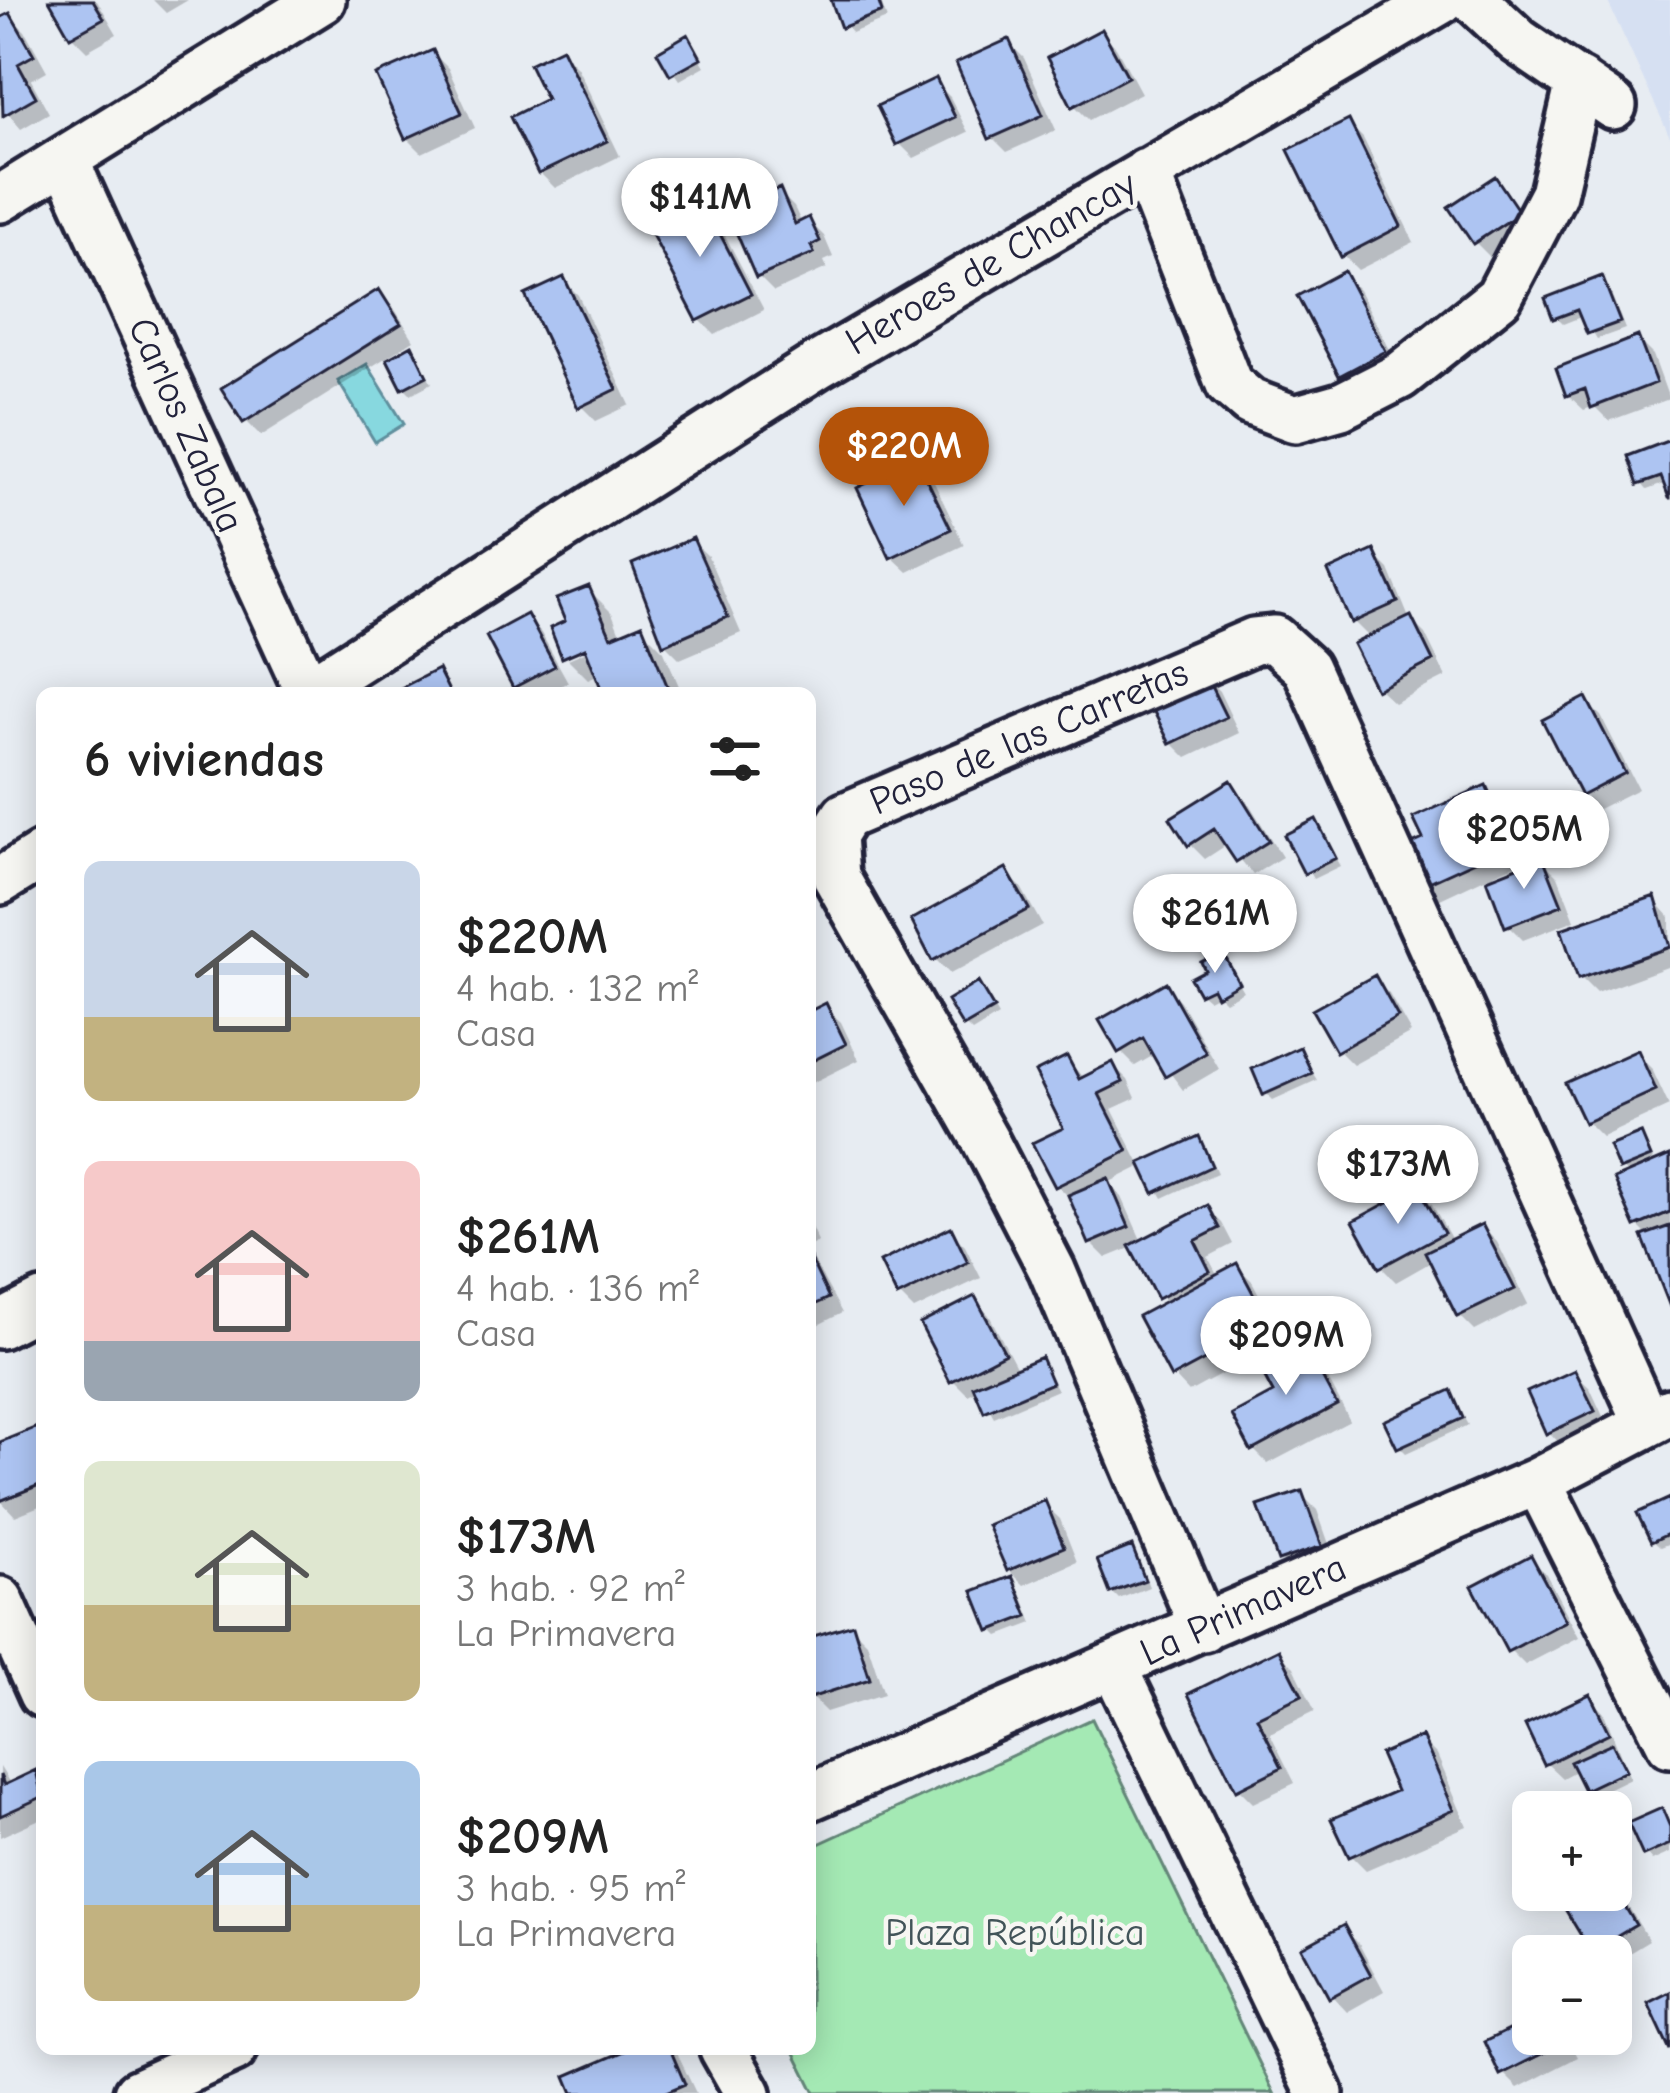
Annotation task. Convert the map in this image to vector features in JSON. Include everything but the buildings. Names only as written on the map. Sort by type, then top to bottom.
[{"type":"street","points":[[0,199],[322,0]]},
{"type":"street","name":"Heroes de Chancay","points":[[314,687],[818,365],[1442,0]]},
{"type":"street","points":[[1146,172],[1229,384],[1250,402],[1295,418],[1341,406],[1400,376],[1498,297],[1553,194],[1568,146],[1596,94],[1518,40],[1474,0]]},
{"type":"street","name":"Carlos Zabala","points":[[65,159],[304,687]]},
{"type":"street","name":"Paso de las Carretas","points":[[1203,1628],[1052,1270],[985,1140],[836,878],[833,835],[845,816],[1254,641],[1274,639],[1306,668],[1659,1418]]},
{"type":"street","points":[[0,881],[36,859]]},
{"type":"street","points":[[0,1325],[36,1306]]},
{"type":"street","name":"La Primavera","points":[[816,1794],[1538,1480],[1659,1418]]},
{"type":"street","points":[[1538,1480],[1670,1744]]},
{"type":"street","points":[[0,1600],[36,1681]]},
{"type":"street","points":[[1115,1667],[1320,2093]]},
{"type":"street","points":[[726,2055],[748,2093]]},
{"type":"street","points":[[137,2093],[215,2063]]},
{"type":"shaded area","points":[[1607,0],[1670,0],[1670,137]]},
{"type":"green space","name":"Plaza República","points":[[1092,1719],[1274,2093],[815,2093],[796,2055],[816,2055],[816,1845]]},
{"type":"water","points":[[367,364],[404,424],[375,442],[338,381]]}]
